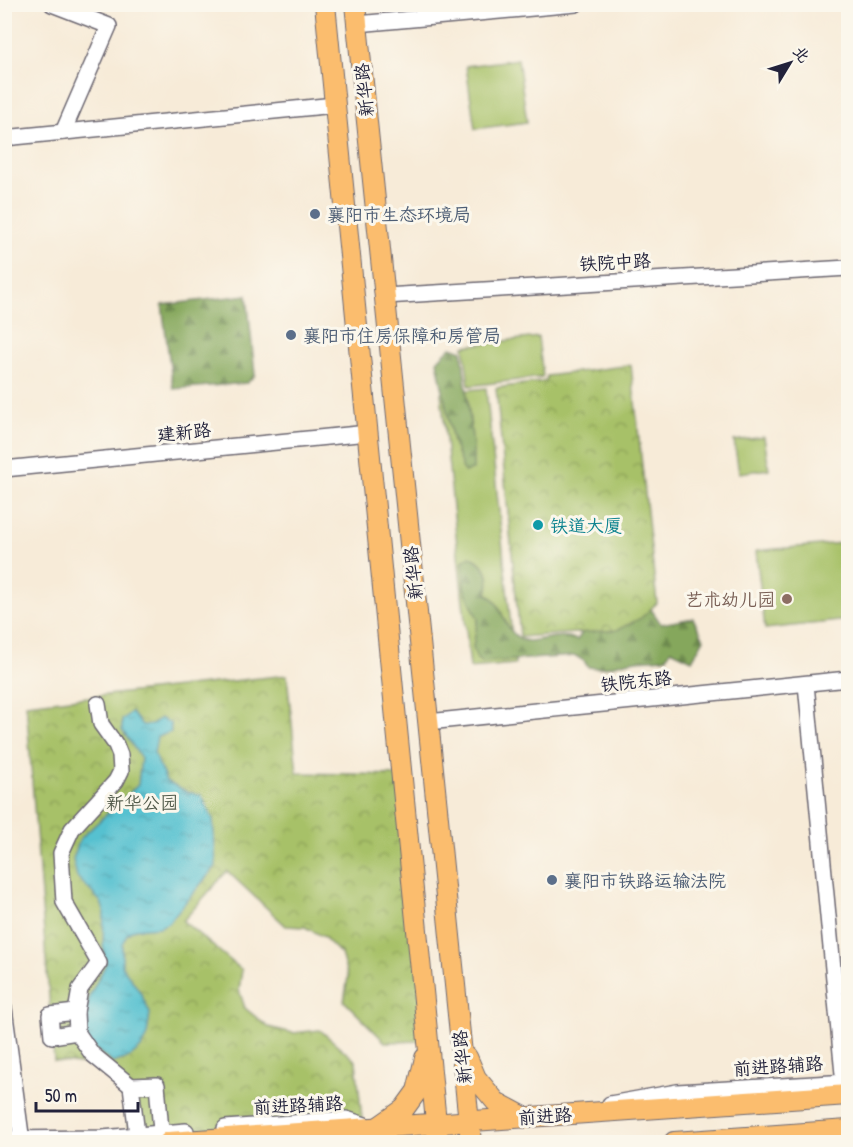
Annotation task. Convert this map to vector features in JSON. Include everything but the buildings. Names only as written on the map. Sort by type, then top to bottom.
[{"type":"main road","name":"新华路","points":[[325,4],[437,1133]]},
{"type":"main road","name":"新华路","points":[[356,14],[471,1143]]},
{"type":"main road","points":[[376,1128],[404,1109],[417,1091],[429,1041]]},
{"type":"main road","points":[[461,1043],[476,1078],[496,1102],[529,1118]]},
{"type":"main road","name":"前进路","points":[[164,1139],[376,1128],[437,1133],[469,1122],[847,1088]]},
{"type":"main road","points":[[674,1143],[843,1134]]},
{"type":"street","points":[[52,4],[109,26],[63,132]]},
{"type":"street","points":[[356,14],[576,4]]},
{"type":"street","points":[[4,138],[335,105]]},
{"type":"street","name":"铁院中路","points":[[385,296],[849,268]]},
{"type":"street","name":"建新路","points":[[4,469],[368,433]]},
{"type":"street","name":"铁院东路","points":[[428,722],[849,680]]},
{"type":"street","points":[[806,684],[847,1088]]},
{"type":"street","points":[[4,1139],[22,1141],[164,1139],[157,1085],[131,1086],[92,1054],[77,1032],[76,1012],[80,989],[99,963],[64,902],[61,853],[72,829],[116,781],[121,771],[120,755],[116,745],[100,724],[98,704]]},
{"type":"street","points":[[4,1008],[22,1141]]},
{"type":"street","points":[[76,1012],[50,1015],[52,1036],[77,1032]]},
{"type":"street","points":[[131,1086],[138,1139]]},
{"type":"green space","points":[[518,59],[527,122],[475,129],[466,66]]},
{"type":"green space","points":[[247,295],[255,375],[247,383],[173,389],[162,305]]},
{"type":"green space","points":[[538,337],[543,377],[469,386],[464,346]]},
{"type":"green space","points":[[451,347],[462,351],[473,446],[473,470],[464,472],[453,442],[437,361]]},
{"type":"green space","points":[[631,365],[657,603],[641,618],[617,630],[520,637],[496,388],[546,381],[547,376]]},
{"type":"green space","points":[[486,388],[515,664],[470,668],[441,393]]},
{"type":"green space","points":[[764,437],[769,469],[739,473],[734,441]]},
{"type":"green space","points":[[841,543],[848,620],[765,629],[756,551]]},
{"type":"green space","points":[[470,556],[484,567],[489,581],[487,594],[497,604],[506,623],[514,634],[526,641],[553,637],[569,637],[577,640],[591,620],[626,608],[651,609],[661,624],[693,618],[704,639],[692,660],[671,650],[667,657],[600,667],[588,667],[576,656],[482,662],[477,659],[473,647],[478,619],[464,588],[463,561]]},
{"type":"green space","name":"新华公园","points":[[287,675],[297,773],[402,775],[428,1041],[385,1042],[344,1001],[348,977],[341,954],[324,937],[305,927],[286,926],[227,871],[183,921],[242,970],[239,990],[245,1008],[268,1027],[293,1033],[320,1030],[356,1061],[363,1129],[169,1142],[131,1142],[123,1087],[104,1067],[54,1061],[26,704]]},
{"type":"water","points":[[131,712],[142,725],[152,725],[160,718],[170,723],[171,732],[157,737],[154,753],[166,781],[187,792],[201,795],[213,819],[216,866],[168,923],[160,927],[135,929],[127,934],[122,944],[122,966],[140,992],[150,1013],[147,1035],[141,1048],[130,1057],[113,1063],[88,1043],[83,1025],[90,995],[106,964],[103,945],[104,911],[101,902],[77,877],[73,859],[80,839],[138,785],[141,758],[122,730],[122,720]]},
{"type":"place","name":"襄阳市生态环境局","points":[[315,214]]},
{"type":"place","name":"襄阳市住房保障和房管局","points":[[291,335]]},
{"type":"place","name":"铁道大厦","points":[[538,525]]},
{"type":"place","name":"艺术幼儿园","points":[[787,599]]},
{"type":"place","name":"襄阳市铁路运输法院","points":[[552,880]]}]
